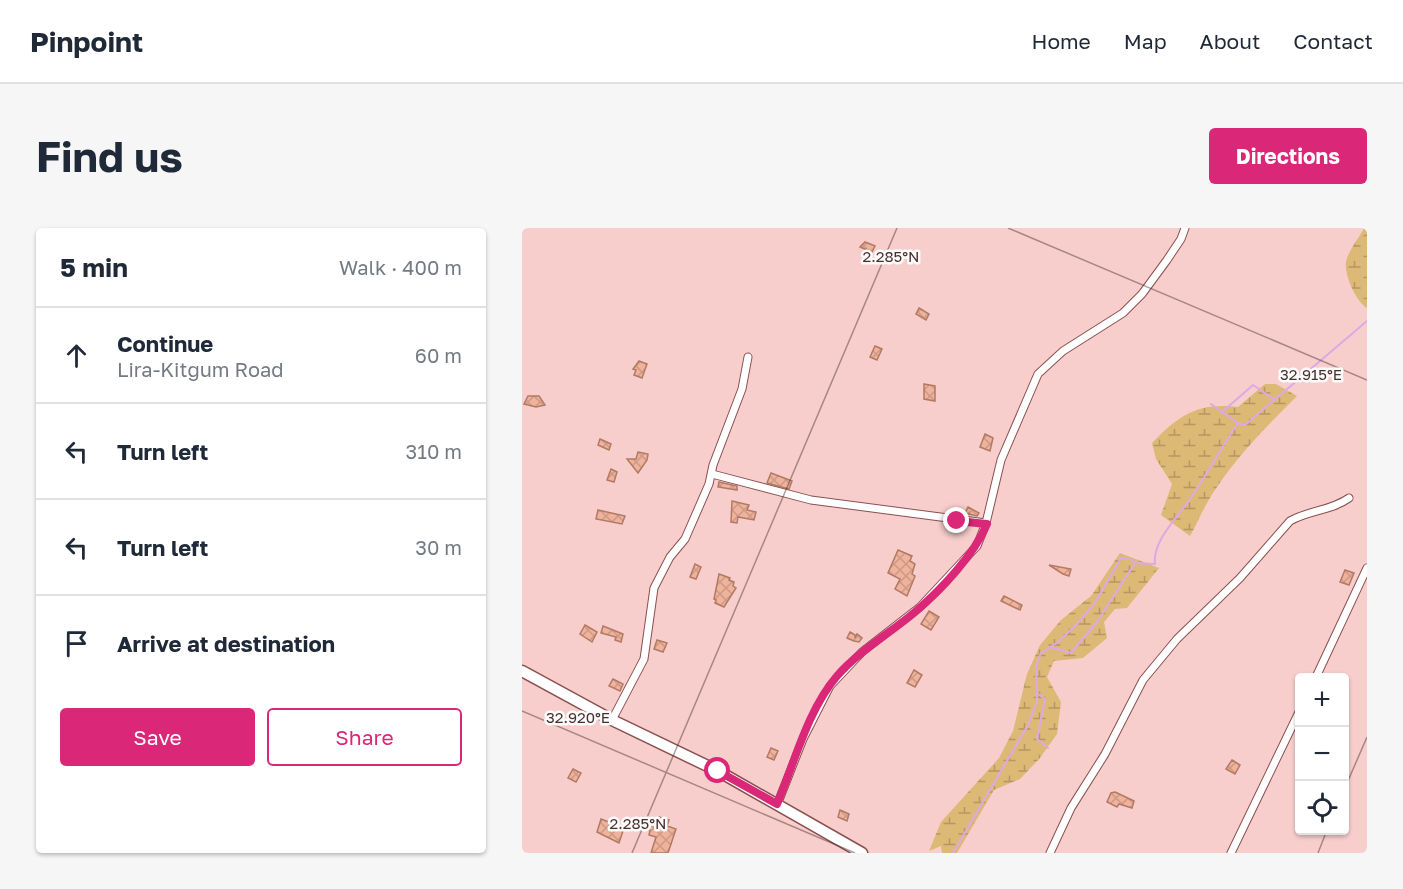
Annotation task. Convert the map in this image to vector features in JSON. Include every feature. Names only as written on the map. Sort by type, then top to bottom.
[{"type":"main road","points":[[522,671],[612,720],[718,771],[862,853]]},
{"type":"street","points":[[777,804],[803,739],[830,686],[862,652],[920,607],[971,554],[987,524],[998,470],[1034,380],[1063,351],[1107,325],[1130,307],[1167,260],[1181,239],[1185,228]]},
{"type":"street","points":[[612,720],[645,659],[651,621],[651,599],[658,577],[670,557],[685,539],[712,474],[742,389],[748,357]]},
{"type":"street","points":[[712,474],[811,500],[987,524]]},
{"type":"street","points":[[1050,853],[1071,808],[1105,754],[1135,692],[1177,639],[1240,578],[1290,521],[1300,516],[1335,508],[1349,498]]},
{"type":"street","points":[[1318,673],[1367,568]]},
{"type":"street","points":[[1231,853],[1295,718]]},
{"type":"green space","points":[[1364,228],[1367,228],[1367,308],[1355,294],[1346,267],[1349,253]]},
{"type":"green space","points":[[1265,384],[1276,384],[1297,396],[1235,463],[1209,499],[1190,536],[1161,515],[1172,484],[1156,459],[1152,443],[1171,425],[1190,413],[1211,407],[1238,407]]},
{"type":"green space","points":[[1120,553],[1159,568],[1127,608],[1115,609],[1104,622],[1107,638],[1083,658],[1054,661],[1047,677],[1061,702],[1057,734],[1040,758],[1020,779],[994,790],[957,853],[942,853],[941,846],[929,851],[941,822],[999,758],[1013,731],[1027,674],[1040,645],[1061,620],[1091,596]]},
{"type":"building","points":[[865,242],[875,246],[872,252],[860,247]]},
{"type":"building","points":[[919,308],[929,314],[926,320],[916,314]]},
{"type":"building","points":[[875,346],[882,349],[877,360],[870,357]]},
{"type":"building","points":[[639,361],[647,364],[642,378],[634,375],[636,370],[633,369]]},
{"type":"building","points":[[924,384],[935,386],[935,401],[924,399]]},
{"type":"building","points":[[528,396],[539,396],[545,405],[536,407],[524,404]]},
{"type":"building","points":[[985,434],[993,438],[990,451],[980,447]]},
{"type":"building","points":[[600,439],[611,444],[609,450],[598,445]]},
{"type":"building","points":[[638,452],[648,454],[647,460],[638,473],[627,459],[636,459]]},
{"type":"building","points":[[611,469],[617,472],[614,482],[607,480]]},
{"type":"building","points":[[771,473],[792,481],[789,489],[767,483]]},
{"type":"building","points":[[719,482],[737,486],[737,490],[718,487]]},
{"type":"building","points":[[732,501],[749,505],[747,510],[756,512],[754,520],[738,517],[737,523],[731,522]]},
{"type":"building","points":[[968,507],[979,513],[977,516],[965,513]]},
{"type":"building","points":[[598,510],[625,516],[622,524],[596,519]]},
{"type":"building","points":[[898,550],[912,556],[910,561],[915,564],[912,574],[915,576],[907,596],[895,589],[900,579],[888,573]]},
{"type":"building","points":[[695,564],[701,567],[696,579],[690,577]]},
{"type":"building","points":[[1049,565],[1071,569],[1069,576],[1063,574]]},
{"type":"building","points":[[1345,570],[1354,573],[1349,585],[1340,582]]},
{"type":"building","points":[[719,574],[730,578],[729,580],[734,582],[733,586],[736,588],[724,607],[715,603],[714,599]]},
{"type":"building","points":[[1004,596],[1022,605],[1020,610],[1001,601]]},
{"type":"building","points":[[929,611],[939,617],[931,630],[921,624]]},
{"type":"building","points":[[585,625],[597,632],[592,642],[580,634]]},
{"type":"building","points":[[603,626],[623,634],[621,642],[615,640],[616,637],[601,633]]},
{"type":"building","points":[[850,632],[855,635],[855,638],[857,634],[862,638],[859,642],[847,638]]},
{"type":"building","points":[[657,640],[667,643],[663,652],[654,649]]},
{"type":"building","points":[[914,670],[922,675],[915,687],[907,683]]},
{"type":"building","points":[[613,679],[623,684],[620,691],[609,686]]},
{"type":"building","points":[[771,748],[778,751],[774,760],[767,757]]},
{"type":"building","points":[[1232,760],[1240,765],[1235,774],[1226,769]]},
{"type":"building","points":[[573,769],[581,773],[576,782],[568,778]]},
{"type":"building","points":[[1115,792],[1134,801],[1132,808],[1119,804],[1117,807],[1107,802],[1111,793]]},
{"type":"building","points":[[840,810],[849,814],[847,821],[838,817]]},
{"type":"building","points":[[643,817],[657,821],[659,817],[669,820],[667,826],[676,829],[668,853],[651,853],[656,837],[649,835],[650,830],[640,827]]},
{"type":"building","points":[[601,819],[624,828],[619,843],[597,832]]},
{"type":"waterway","points":[[1050,647],[1071,653],[1097,622],[1135,563],[1155,564],[1155,555],[1162,538],[1196,490],[1238,423],[1245,425],[1367,321]]},
{"type":"waterway","points":[[1221,413],[1253,385],[1275,400]]},
{"type":"waterway","points":[[1211,404],[1238,423]]},
{"type":"waterway","points":[[953,853],[1028,725],[1037,701],[1036,666],[1041,653],[1058,642],[1095,603],[1121,558],[1130,559],[1135,563]]},
{"type":"waterway","points":[[1037,693],[1045,699],[1037,739],[1048,748]]},
{"type":"route","points":[[718,771],[777,804],[803,739],[830,686],[862,652],[915,613],[971,554],[987,524],[977,521],[957,521]]}]
